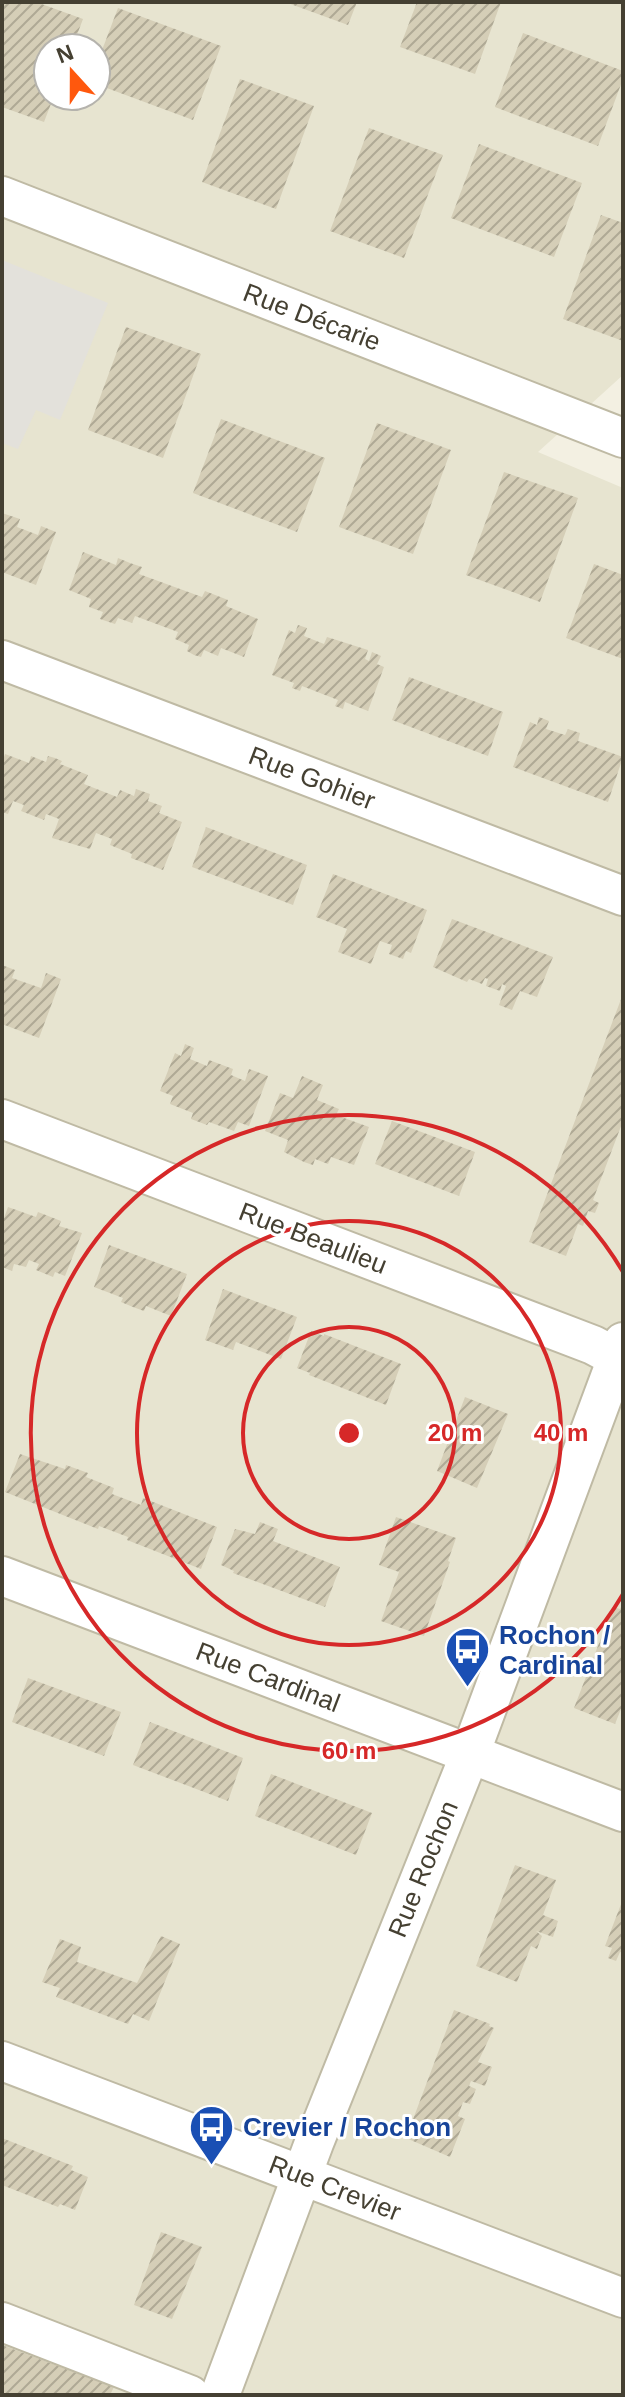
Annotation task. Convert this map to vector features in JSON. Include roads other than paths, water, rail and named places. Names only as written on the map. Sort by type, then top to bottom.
[{"type":"street","name":"Rue Décarie","points":[[2,196],[623,438]]},
{"type":"street","name":"Rue Gohier","points":[[2,660],[623,896]]},
{"type":"street","name":"Rue Beaulieu","points":[[2,1119],[593,1345],[621,1353]]},
{"type":"street","name":"Rue Rochon","points":[[220,2395],[302,2176],[470,1754],[621,1353]]},
{"type":"street","name":"Rue Cardinal","points":[[2,1576],[623,1812]]},
{"type":"street","name":"Rue Crevier","points":[[2,2061],[623,2298]]},
{"type":"street","points":[[2,2322],[190,2395]]},
{"type":"place","name":"Rochon / Cardinal","points":[[468,1689]]},
{"type":"place","name":"Crevier / Rochon","points":[[212,2166]]}]
